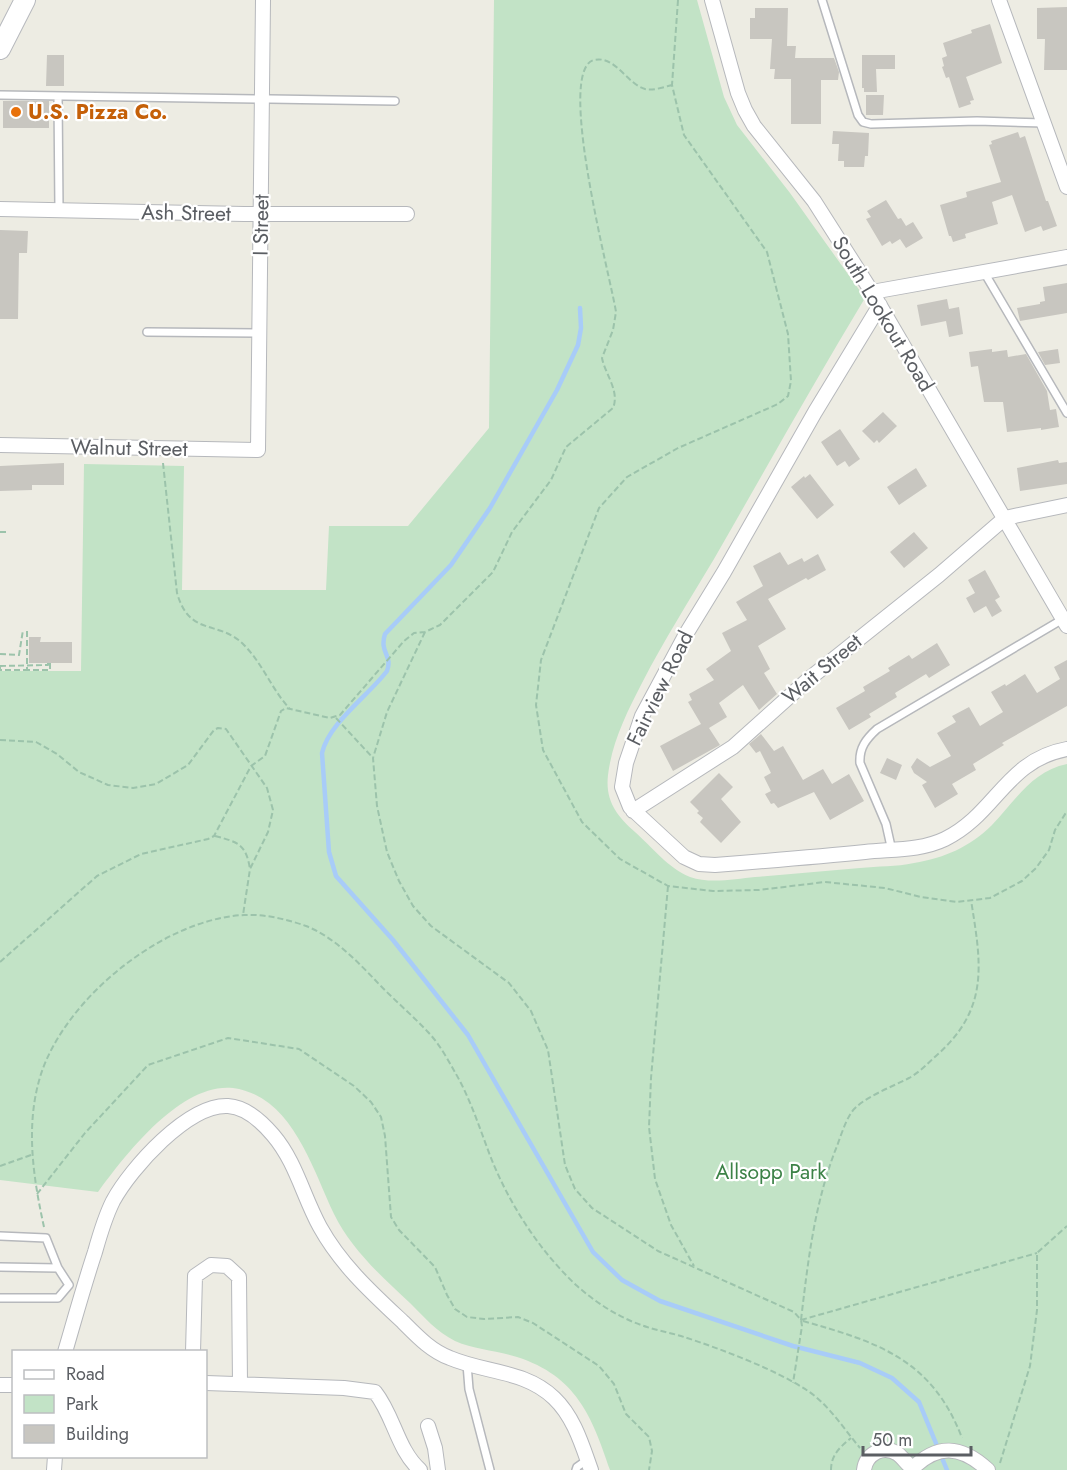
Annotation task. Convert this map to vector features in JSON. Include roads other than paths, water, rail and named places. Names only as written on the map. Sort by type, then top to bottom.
[{"type":"street","points":[[0,49],[25,0]]},
{"type":"street","name":"I Street","points":[[258,450],[263,0]]},
{"type":"street","name":"South Lookout Road","points":[[712,0],[738,93],[754,126],[814,201],[872,292],[1065,623]]},
{"type":"street","points":[[999,0],[1067,187]]},
{"type":"street","name":"Ash Street","points":[[0,209],[407,214]]},
{"type":"street","points":[[872,292],[1067,257]]},
{"type":"street","name":"Fairview Road","points":[[880,305],[814,412],[724,572],[686,634],[642,716],[622,779],[624,794],[633,810],[684,857],[699,864],[715,865],[892,851],[928,845],[955,834],[979,814],[1016,773],[1029,763],[1043,755],[1067,749]]},
{"type":"street","name":"Walnut Street","points":[[0,446],[258,450]]},
{"type":"street","points":[[1005,518],[1067,505]]},
{"type":"street","name":"Wait Street","points":[[633,810],[733,747],[810,678],[939,575],[1005,518]]},
{"type":"street","points":[[66,1350],[106,1218],[126,1180],[159,1143],[194,1116],[209,1108],[230,1106],[245,1111],[261,1122],[273,1135],[299,1178],[319,1226],[361,1282],[428,1345],[450,1358],[509,1373],[546,1391],[569,1416],[589,1465]]},
{"type":"street","points":[[193,1350],[195,1276],[211,1265],[227,1266],[239,1277],[240,1384]]},
{"type":"street","points":[[207,1383],[344,1388],[375,1392],[385,1405],[408,1458],[420,1470]]},
{"type":"street","points":[[428,1426],[435,1448],[438,1470]]},
{"type":"street","points":[[866,1464],[879,1450],[886,1450],[898,1455],[911,1469],[923,1458],[939,1452],[969,1455],[988,1470]]},
{"type":"lane","points":[[822,0],[858,115],[863,122],[871,124],[1044,123]]},
{"type":"lane","points":[[0,95],[395,100]]},
{"type":"lane","points":[[58,96],[59,210]]},
{"type":"lane","points":[[984,272],[1067,413]]},
{"type":"lane","points":[[147,332],[259,333]]},
{"type":"lane","points":[[892,851],[886,824],[860,763],[860,755],[868,738],[877,729],[1065,623]]},
{"type":"lane","points":[[0,1236],[46,1238],[58,1268],[69,1285]]},
{"type":"lane","points":[[0,1267],[58,1268]]},
{"type":"lane","points":[[69,1285],[84,1286]]},
{"type":"lane","points":[[0,1298],[58,1298],[69,1285]]},
{"type":"lane","points":[[467,1364],[469,1389],[490,1470]]},
{"type":"lane","points":[[576,1470],[577,1467],[589,1465]]},
{"type":"waterway","points":[[580,308],[581,328],[578,345],[557,390],[490,508],[451,565],[385,634],[387,671],[341,720],[326,742],[322,753],[329,852],[336,876],[393,940],[468,1035],[593,1252],[622,1280],[660,1301],[793,1346],[860,1363],[892,1378],[919,1402],[947,1470]]},
{"type":"place","name":"U.S. Pizza Co.","points":[[16,112]]},
{"type":"park label","name":"Allsopp Park","points":[[771,1172]]}]
